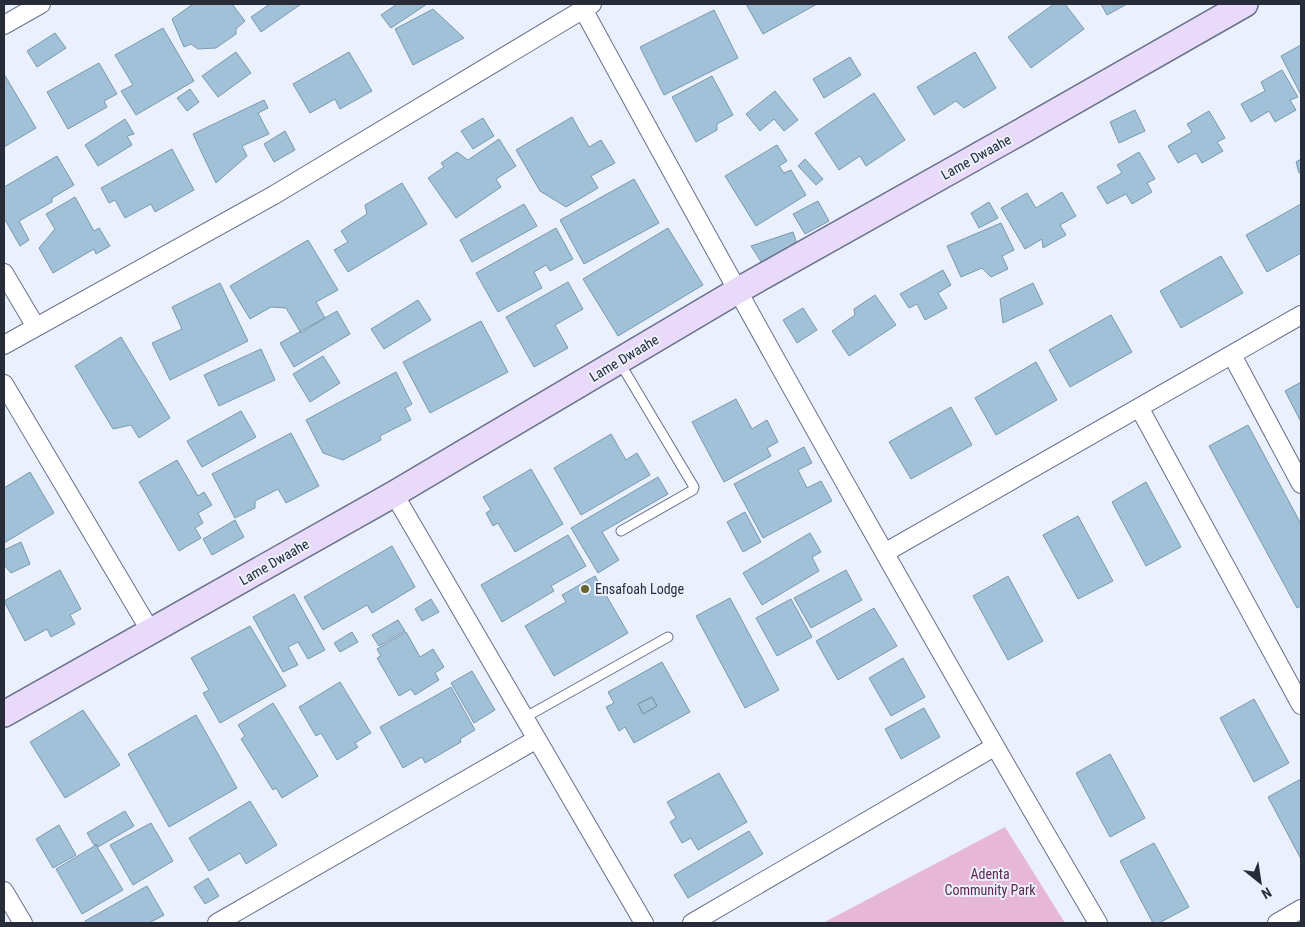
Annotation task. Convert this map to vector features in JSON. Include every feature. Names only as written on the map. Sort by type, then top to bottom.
[{"type":"street","points":[[4,25],[40,4]]},
{"type":"street","name":"Lame Dwaahe","points":[[4,714],[394,494],[736,291],[1245,4]]},
{"type":"street","points":[[4,345],[274,195],[587,6],[736,291],[886,552],[994,746],[1098,923]]},
{"type":"street","points":[[4,273],[36,327]]},
{"type":"street","points":[[886,552],[1301,315]]},
{"type":"street","points":[[1232,355],[1301,484]]},
{"type":"street","points":[[4,384],[151,632]]},
{"type":"street","points":[[1140,408],[1301,705]]},
{"type":"street","points":[[394,494],[644,923]]},
{"type":"street","points":[[217,923],[537,739]]},
{"type":"street","points":[[692,923],[994,746]]},
{"type":"street","points":[[4,891],[23,923]]},
{"type":"street","points":[[1277,923],[1301,909]]},
{"type":"lane","points":[[619,360],[694,486],[693,490],[621,531]]},
{"type":"lane","points":[[524,718],[668,637]]},
{"type":"green space","name":"Adenta Community Park","points":[[1005,827],[1065,923],[823,923]]},
{"type":"building","points":[[193,4],[232,4],[245,21],[236,29],[236,34],[216,48],[198,49],[191,44],[184,47],[172,19]]},
{"type":"building","points":[[270,4],[301,4],[261,32],[251,17]]},
{"type":"building","points":[[397,4],[427,4],[391,28],[381,15]]},
{"type":"building","points":[[746,4],[817,4],[763,34]]},
{"type":"building","points":[[1054,4],[1065,4],[1084,29],[1031,68],[1008,37]]},
{"type":"building","points":[[1101,4],[1127,4],[1107,15]]},
{"type":"building","points":[[433,9],[464,38],[413,65],[395,29]]},
{"type":"building","points":[[714,10],[738,58],[664,95],[640,47]]},
{"type":"building","points":[[163,28],[194,81],[136,115],[121,91],[133,85],[115,55]]},
{"type":"building","points":[[55,33],[66,48],[37,67],[27,51]]},
{"type":"building","points":[[1301,45],[1301,95],[1281,56]]},
{"type":"building","points":[[236,52],[251,73],[218,97],[202,76]]},
{"type":"building","points":[[349,52],[372,91],[340,109],[335,99],[310,113],[293,84]]},
{"type":"building","points":[[975,52],[996,88],[964,108],[956,101],[934,115],[917,87]]},
{"type":"building","points":[[850,57],[861,75],[824,98],[813,79]]},
{"type":"building","points":[[99,63],[117,94],[104,101],[107,107],[68,129],[47,92]]},
{"type":"building","points":[[1282,70],[1298,97],[1290,100],[1296,110],[1275,122],[1269,111],[1251,122],[1241,104],[1265,91],[1261,82]]},
{"type":"building","points":[[4,74],[36,128],[4,147]]},
{"type":"building","points":[[712,76],[733,115],[717,124],[717,130],[696,142],[672,97]]},
{"type":"building","points":[[190,89],[199,102],[187,111],[177,98]]},
{"type":"building","points":[[775,91],[798,120],[784,131],[774,119],[760,131],[746,114]]},
{"type":"building","points":[[874,93],[905,140],[866,166],[860,156],[839,170],[815,133]]},
{"type":"building","points":[[264,100],[268,108],[258,113],[269,134],[242,146],[247,156],[216,183],[193,134]]},
{"type":"building","points":[[1135,110],[1145,131],[1119,143],[1110,122]]},
{"type":"building","points":[[1209,111],[1225,138],[1217,142],[1223,151],[1202,163],[1196,153],[1178,163],[1168,146],[1192,132],[1187,124]]},
{"type":"building","points":[[572,117],[589,147],[601,140],[615,163],[591,176],[598,188],[566,207],[540,191],[516,150]]},
{"type":"building","points":[[483,118],[494,136],[473,149],[461,131]]},
{"type":"building","points":[[125,119],[134,134],[127,136],[132,145],[98,166],[85,145]]},
{"type":"building","points":[[285,131],[295,150],[274,162],[264,144]]},
{"type":"building","points":[[499,139],[516,166],[496,179],[501,187],[456,218],[428,178],[444,167],[441,163],[457,152],[468,160]]},
{"type":"building","points":[[777,145],[787,161],[779,166],[784,173],[791,170],[806,195],[756,226],[725,176]]},
{"type":"building","points":[[172,149],[194,190],[155,212],[151,204],[125,218],[115,200],[109,203],[101,188]]},
{"type":"building","points":[[1139,152],[1155,179],[1147,183],[1152,192],[1132,204],[1126,194],[1107,204],[1097,187],[1122,173],[1117,165]]},
{"type":"building","points":[[57,156],[74,185],[52,198],[52,202],[19,221],[29,240],[20,246],[4,218],[4,187]]},
{"type":"building","points":[[805,159],[823,179],[816,185],[798,166]]},
{"type":"building","points":[[1301,159],[1301,172],[1299,173],[1296,162]]},
{"type":"building","points":[[634,179],[659,223],[584,264],[560,220]]},
{"type":"building","points":[[402,183],[427,224],[348,272],[334,250],[348,242],[341,231],[367,214],[365,205]]},
{"type":"building","points":[[1062,192],[1076,216],[1060,225],[1066,235],[1043,248],[1042,239],[1025,249],[1001,208],[1027,193],[1036,208]]},
{"type":"building","points":[[75,197],[94,231],[99,228],[110,246],[96,254],[94,249],[53,273],[39,248],[55,229],[46,214]]},
{"type":"building","points":[[818,201],[829,221],[805,234],[793,214]]},
{"type":"building","points":[[989,202],[998,218],[979,228],[971,213]]},
{"type":"building","points":[[524,204],[537,226],[472,262],[460,240]]},
{"type":"building","points":[[1301,204],[1301,253],[1267,272],[1246,235]]},
{"type":"building","points":[[1001,223],[1014,250],[1002,256],[1008,269],[991,277],[982,268],[961,277],[947,246]]},
{"type":"building","points":[[556,228],[573,259],[550,271],[546,265],[534,272],[542,288],[498,312],[476,273]]},
{"type":"building","points":[[668,228],[703,285],[618,336],[583,279]]},
{"type":"building","points":[[793,232],[798,247],[765,268],[751,246]]},
{"type":"building","points":[[308,240],[338,290],[316,302],[325,318],[301,333],[286,308],[271,307],[250,319],[230,286]]},
{"type":"building","points":[[1221,256],[1243,293],[1181,328],[1160,291]]},
{"type":"building","points":[[943,270],[951,285],[938,293],[947,308],[925,320],[917,304],[909,308],[900,294]]},
{"type":"building","points":[[568,282],[583,309],[555,325],[568,348],[534,367],[506,317]]},
{"type":"building","points":[[220,283],[248,341],[170,380],[152,343],[182,329],[172,307]]},
{"type":"building","points":[[1033,283],[1043,304],[1003,323],[1000,299]]},
{"type":"building","points":[[875,295],[896,325],[849,356],[832,331],[855,315],[854,309]]},
{"type":"building","points":[[418,300],[431,320],[384,349],[371,329]]},
{"type":"building","points":[[803,308],[817,330],[797,343],[783,320]]},
{"type":"building","points":[[337,311],[350,334],[294,367],[280,343]]},
{"type":"building","points":[[1111,315],[1132,352],[1070,387],[1049,350]]},
{"type":"building","points":[[481,321],[508,372],[430,413],[403,362]]},
{"type":"building","points":[[121,337],[170,418],[139,438],[131,425],[113,429],[75,366]]},
{"type":"building","points":[[261,349],[275,380],[219,406],[204,375]]},
{"type":"building","points":[[323,356],[340,383],[310,402],[293,374]]},
{"type":"building","points":[[1036,362],[1057,400],[996,435],[975,398]]},
{"type":"building","points":[[396,372],[412,404],[405,408],[411,420],[380,436],[381,440],[343,460],[323,453],[306,420]]},
{"type":"building","points":[[1301,382],[1301,422],[1285,391]]},
{"type":"building","points":[[736,399],[752,429],[767,420],[778,442],[767,448],[771,456],[724,482],[692,422]]},
{"type":"building","points":[[951,407],[972,445],[911,479],[889,442]]},
{"type":"building","points":[[241,411],[256,437],[202,467],[187,441]]},
{"type":"building","points":[[1248,425],[1301,524],[1301,606],[1297,608],[1209,446]]},
{"type":"building","points":[[291,433],[319,486],[286,503],[278,489],[255,501],[255,508],[235,518],[212,474]]},
{"type":"building","points":[[611,434],[626,460],[637,453],[650,475],[581,515],[554,468]]},
{"type":"building","points":[[804,447],[812,463],[798,470],[807,488],[821,481],[832,501],[763,538],[734,484]]},
{"type":"building","points":[[177,460],[198,496],[204,492],[212,505],[198,513],[203,523],[195,528],[201,538],[179,551],[139,482]]},
{"type":"building","points":[[531,469],[563,524],[515,552],[498,523],[493,526],[486,513],[491,510],[483,497]]},
{"type":"building","points":[[30,472],[54,513],[4,543],[4,488]]},
{"type":"building","points":[[658,477],[668,494],[602,532],[619,560],[598,573],[571,528]]},
{"type":"building","points":[[1146,482],[1181,547],[1146,566],[1112,502]]},
{"type":"building","points":[[745,512],[761,542],[743,552],[727,522]]},
{"type":"building","points":[[1078,516],[1113,581],[1078,599],[1043,535]]},
{"type":"building","points":[[235,520],[244,537],[212,555],[203,539]]},
{"type":"building","points":[[810,533],[821,552],[812,557],[819,571],[762,605],[743,573]]},
{"type":"building","points":[[568,535],[586,566],[551,586],[554,591],[502,622],[481,585]]},
{"type":"building","points":[[21,542],[30,564],[11,573],[4,565],[4,550]]},
{"type":"building","points":[[392,546],[415,587],[372,613],[367,605],[323,630],[304,597]]},
{"type":"building","points":[[60,570],[81,609],[70,615],[75,624],[51,637],[47,629],[25,641],[4,601]]},
{"type":"building","points":[[846,570],[862,600],[811,628],[794,598]]},
{"type":"building","points":[[595,576],[628,633],[554,676],[525,626],[566,602],[562,595]]},
{"type":"building","points":[[1008,576],[1043,641],[1008,660],[973,596]]},
{"type":"building","points":[[294,594],[325,650],[308,659],[298,642],[288,647],[298,665],[283,672],[253,617]]},
{"type":"building","points":[[730,598],[779,690],[745,708],[696,616]]},
{"type":"building","points":[[431,599],[439,612],[422,621],[415,609]]},
{"type":"building","points":[[791,599],[812,637],[777,656],[756,618]]},
{"type":"building","points":[[874,608],[897,646],[838,680],[816,641]]},
{"type":"building","points":[[398,620],[405,631],[379,646],[372,635]]},
{"type":"building","points":[[250,626],[286,686],[220,723],[203,693],[209,690],[191,658]]},
{"type":"building","points":[[352,632],[358,642],[340,652],[334,643]]},
{"type":"building","points":[[406,632],[420,657],[433,649],[444,667],[435,673],[439,680],[415,695],[411,689],[399,696],[377,658],[381,656],[377,649]]},
{"type":"building","points":[[903,658],[925,697],[891,716],[869,678]]},
{"type":"building","points":[[662,662],[690,712],[634,743],[625,727],[619,731],[606,707],[614,703],[608,692]],"holes":[[[652,697],[657,706],[643,714],[638,704]]]},
{"type":"building","points":[[472,671],[495,710],[474,723],[451,683]]},
{"type":"building","points":[[340,682],[371,733],[355,743],[358,747],[337,760],[321,733],[316,736],[299,707]]},
{"type":"building","points":[[451,687],[475,730],[460,739],[461,742],[425,763],[422,757],[403,768],[380,727]]},
{"type":"building","points":[[652,697],[657,706],[643,714],[638,704]]},
{"type":"building","points":[[1254,699],[1289,763],[1254,782],[1220,718]]},
{"type":"building","points":[[273,703],[318,776],[282,798],[276,788],[273,790],[241,739],[245,736],[238,725]]},
{"type":"building","points":[[924,708],[940,737],[901,759],[885,729]]},
{"type":"building","points":[[83,710],[120,765],[65,798],[30,742]]},
{"type":"building","points":[[196,715],[237,788],[169,827],[128,754]]},
{"type":"building","points":[[1110,754],[1145,818],[1110,837],[1076,773]]},
{"type":"building","points":[[719,773],[747,822],[698,850],[691,838],[682,843],[670,822],[676,818],[667,802]]},
{"type":"building","points":[[1301,779],[1301,859],[1268,797]]},
{"type":"building","points":[[250,801],[277,845],[246,864],[240,853],[209,871],[189,838]]},
{"type":"building","points":[[125,811],[134,826],[98,847],[97,844],[94,845],[87,833]]},
{"type":"building","points":[[151,823],[173,861],[133,885],[110,845]]},
{"type":"building","points":[[59,825],[76,855],[53,868],[36,839]]},
{"type":"building","points":[[749,831],[763,854],[688,898],[674,875]]},
{"type":"building","points":[[1154,843],[1189,907],[1159,923],[1153,923],[1120,861]]},
{"type":"building","points":[[96,845],[123,890],[82,914],[56,869]]},
{"type":"building","points":[[208,878],[219,896],[205,904],[194,887]]},
{"type":"building","points":[[147,886],[164,915],[149,923],[86,923],[85,921]]},
{"type":"place","name":"Ensafoah Lodge","points":[[585,589]]}]
